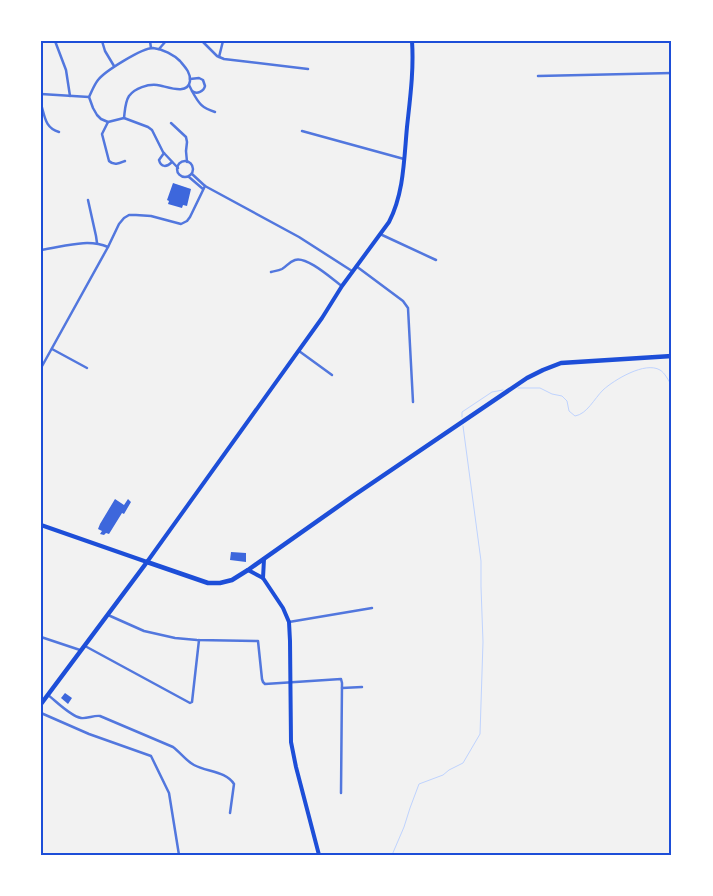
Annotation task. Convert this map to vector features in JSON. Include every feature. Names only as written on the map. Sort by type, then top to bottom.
[{"type":"highway","points":[[41,704],[147,562],[202,581],[214,583],[232,580],[527,378],[561,363],[672,356]]},
{"type":"main road","points":[[41,525],[147,562],[322,318],[352,271],[389,222],[397,203],[404,159],[413,66],[412,41]]},
{"type":"main road","points":[[263,578],[264,559]]},
{"type":"main road","points":[[248,570],[263,578],[284,608],[289,622],[290,730],[293,752],[319,855]]},
{"type":"street","points":[[60,41],[56,43],[66,70],[70,96]]},
{"type":"street","points":[[102,41],[105,51],[114,66]]},
{"type":"street","points":[[150,41],[151,48]]},
{"type":"street","points":[[159,49],[166,41]]},
{"type":"street","points":[[202,41],[219,57],[228,60],[308,69]]},
{"type":"street","points":[[219,57],[222,41]]},
{"type":"street","points":[[124,118],[129,96],[137,90],[151,85],[180,90],[188,85],[190,79],[188,71],[177,59],[159,49],[151,48],[138,53],[114,66],[98,79],[89,97],[97,115],[102,119],[108,122],[124,118],[152,130],[164,153],[178,168],[180,176],[190,175],[193,170],[191,164],[187,162],[181,163],[178,168]]},
{"type":"street","points":[[538,76],[672,73]]},
{"type":"street","points":[[190,79],[199,78],[203,80],[206,86],[197,93],[192,91]]},
{"type":"street","points":[[188,85],[201,106],[215,112]]},
{"type":"street","points":[[41,94],[89,97]]},
{"type":"street","points":[[41,104],[48,125],[60,132]]},
{"type":"street","points":[[108,122],[102,134],[102,139],[109,161],[116,164],[125,161]]},
{"type":"street","points":[[171,122],[186,136],[187,162]]},
{"type":"street","points":[[302,132],[404,159]]},
{"type":"street","points":[[164,153],[159,160],[161,164],[167,166],[172,162]]},
{"type":"street","points":[[190,175],[205,186],[299,237],[352,271]]},
{"type":"street","points":[[190,175],[203,190]]},
{"type":"street","points":[[41,368],[124,218],[129,215],[151,216],[181,224],[187,221],[205,186]]},
{"type":"street","points":[[88,200],[96,243]]},
{"type":"street","points":[[380,234],[436,260]]},
{"type":"street","points":[[41,250],[74,244],[96,243],[108,247]]},
{"type":"street","points":[[270,272],[281,269],[294,260],[303,260],[342,286]]},
{"type":"street","points":[[356,266],[403,301],[408,308],[413,402]]},
{"type":"street","points":[[52,349],[87,368]]},
{"type":"street","points":[[298,350],[332,375]]},
{"type":"street","points":[[289,622],[372,608]]},
{"type":"street","points":[[108,615],[144,631],[175,638],[258,641],[262,682],[266,684],[342,680],[341,793]]},
{"type":"street","points":[[41,637],[83,648],[190,703],[192,702],[199,640]]},
{"type":"street","points":[[342,688],[362,687]]},
{"type":"street","points":[[48,695],[77,716],[84,718],[100,716],[173,746],[192,764],[230,778],[234,784],[230,813]]},
{"type":"street","points":[[41,713],[98,738],[151,756],[169,793],[179,855]]},
{"type":"building","points":[[173,183],[191,189],[187,206],[183,205],[182,208],[168,204],[169,201],[167,200]]},
{"type":"building","points":[[115,499],[124,505],[128,499],[131,502],[109,534],[100,534],[102,531],[98,529],[100,524]]},
{"type":"building","points":[[231,552],[246,553],[246,562],[230,560]]},
{"type":"building","points":[[65,693],[72,698],[68,704],[61,698]]},
{"type":"waterway","points":[[518,388],[540,388],[552,394],[562,396],[567,401],[569,411],[575,416],[587,409],[608,386],[638,370],[646,368],[660,370],[672,386]]},
{"type":"waterway","points":[[462,417],[462,412],[492,392],[503,390]]},
{"type":"waterway","points":[[392,855],[419,784],[443,775],[463,763],[480,734],[483,642],[481,561],[463,426]]}]
